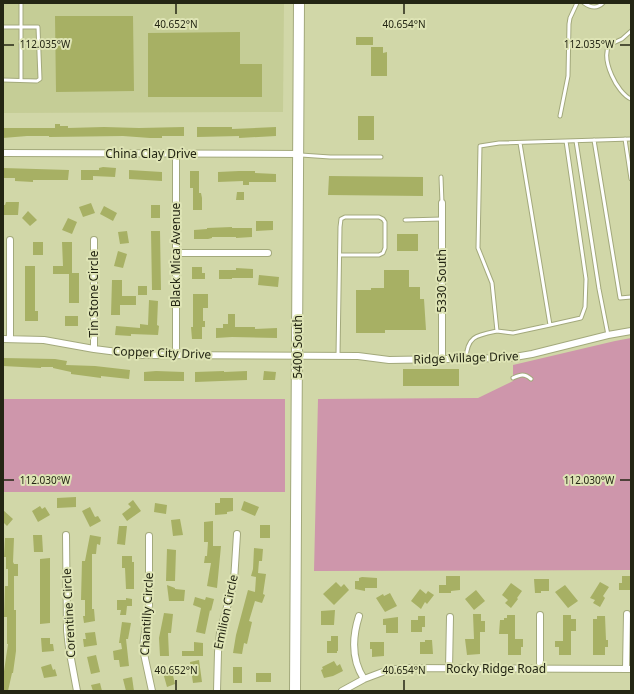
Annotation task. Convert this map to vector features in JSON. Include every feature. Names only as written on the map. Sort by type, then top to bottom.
[{"type":"main road","name":"5400 South","points":[[295,691],[299,3]]},
{"type":"street","name":"China Clay Drive","points":[[3,153],[299,154]]},
{"type":"street","name":"Black Mica Avenue","points":[[176,154],[176,355]]},
{"type":"street","name":"5330 South","points":[[442,204],[442,359]]},
{"type":"street","points":[[10,240],[10,339]]},
{"type":"street","name":"Tin Stone Circle","points":[[94,240],[94,349]]},
{"type":"street","points":[[176,254],[268,253]]},
{"type":"street","name":"Ridge Village Drive","points":[[298,356],[363,356],[389,360],[509,358],[521,357],[608,335],[631,331]]},
{"type":"street","name":"Copper City Drive","points":[[3,339],[44,340],[94,349],[141,355],[298,356]]},
{"type":"street","name":"Emilion Circle","points":[[217,691],[220,633],[234,580],[237,534]]},
{"type":"street","name":"Corentine Circle","points":[[66,535],[67,631],[77,691]]},
{"type":"street","name":"Chantilly Circle","points":[[149,536],[149,605],[143,649],[152,691]]},
{"type":"street","points":[[627,614],[629,669]]},
{"type":"street","points":[[540,615],[540,669]]},
{"type":"street","points":[[359,616],[354,631],[355,659],[358,670],[364,679]]},
{"type":"street","points":[[449,669],[450,616]]},
{"type":"street","name":"Rocky Ridge Road","points":[[342,691],[364,679],[388,670],[400,669],[629,669]]},
{"type":"lane","points":[[21,3],[21,80]]},
{"type":"lane","points":[[560,116],[568,76],[569,24],[570,18],[577,3]]},
{"type":"lane","points":[[584,3],[593,8],[599,7],[603,3]]},
{"type":"lane","points":[[3,27],[37,27],[39,29],[40,79],[37,81],[23,82],[21,80],[3,80]]},
{"type":"lane","points":[[631,31],[622,39],[609,45],[606,54],[610,73],[623,94],[631,99]]},
{"type":"lane","points":[[497,331],[492,283],[478,248],[480,146],[499,143],[631,138]]},
{"type":"lane","points":[[625,139],[631,180]]},
{"type":"lane","points":[[594,140],[620,298],[631,297]]},
{"type":"lane","points":[[466,359],[466,349],[472,339],[480,334],[497,331],[513,333],[581,318],[585,307],[586,279],[566,141]]},
{"type":"lane","points":[[576,141],[599,289],[608,335]]},
{"type":"lane","points":[[520,143],[550,326]]},
{"type":"lane","points":[[299,154],[330,157],[381,157]]},
{"type":"lane","points":[[441,177],[442,204]]},
{"type":"lane","points":[[338,356],[340,227],[341,219],[345,217],[379,217],[383,219],[385,222],[385,248],[383,253],[379,255],[340,255]]},
{"type":"lane","points":[[405,220],[442,219]]},
{"type":"lane","points":[[513,378],[521,375],[527,375],[531,379]]},
{"type":"shaded area","points":[[3,3],[284,3],[283,112],[3,113]]},
{"type":"shaded area","points":[[631,338],[631,570],[314,571],[318,399],[478,398],[513,381],[513,365]]},
{"type":"shaded area","points":[[3,399],[285,399],[285,492],[3,492]]},
{"type":"building","points":[[55,16],[133,16],[134,91],[56,92]]},
{"type":"building","points":[[240,32],[240,64],[262,64],[262,97],[148,97],[148,33]]},
{"type":"building","points":[[356,37],[373,37],[373,45],[356,45]]},
{"type":"building","points":[[371,47],[383,47],[383,53],[387,52],[387,76],[371,76]]},
{"type":"building","points":[[358,116],[374,116],[374,140],[358,140]]},
{"type":"building","points":[[55,124],[60,124],[60,126],[68,126],[68,128],[184,127],[184,136],[162,136],[162,138],[123,136],[27,136],[3,138],[3,128],[55,128]]},
{"type":"building","points":[[197,127],[232,127],[232,129],[276,127],[276,136],[239,138],[239,136],[197,137]]},
{"type":"building","points":[[3,168],[69,170],[68,180],[33,180],[33,182],[15,181],[15,178],[3,178]]},
{"type":"building","points":[[99,168],[116,168],[115,177],[93,176],[93,180],[81,180],[81,170],[99,170]]},
{"type":"building","points":[[129,170],[162,172],[162,181],[129,179]]},
{"type":"building","points":[[190,171],[199,171],[199,193],[201,193],[202,198],[202,210],[193,210],[193,188],[190,188]]},
{"type":"building","points":[[255,171],[255,173],[276,174],[276,182],[249,182],[249,185],[243,185],[243,181],[218,182],[218,172]]},
{"type":"building","points":[[329,176],[423,177],[423,196],[328,195]]},
{"type":"building","points":[[237,192],[244,192],[244,200],[236,200]]},
{"type":"building","points":[[6,202],[19,202],[18,215],[3,215],[3,205],[5,205]]},
{"type":"building","points":[[91,203],[95,213],[83,217],[79,207]]},
{"type":"building","points":[[151,205],[160,205],[160,218],[151,218]]},
{"type":"building","points":[[104,206],[117,213],[113,221],[100,214]]},
{"type":"building","points":[[28,211],[37,220],[30,226],[22,218]]},
{"type":"building","points":[[68,218],[77,222],[72,234],[62,230]]},
{"type":"building","points":[[256,221],[273,221],[273,230],[256,231]]},
{"type":"building","points":[[232,227],[252,228],[252,237],[212,237],[208,239],[194,239],[194,230]]},
{"type":"building","points":[[127,231],[129,243],[120,244],[118,232]]},
{"type":"building","points":[[151,231],[160,231],[161,290],[152,290]]},
{"type":"building","points":[[397,234],[418,234],[418,251],[397,251]]},
{"type":"building","points":[[33,242],[43,242],[43,255],[33,255]]},
{"type":"building","points":[[62,242],[72,242],[72,273],[79,273],[79,303],[69,303],[69,274],[53,274],[53,266],[63,266]]},
{"type":"building","points":[[118,251],[127,254],[123,268],[114,266]]},
{"type":"building","points":[[25,266],[35,266],[35,311],[38,311],[38,321],[25,321]]},
{"type":"building","points":[[192,267],[202,267],[202,273],[205,273],[205,279],[192,279]]},
{"type":"building","points":[[236,268],[253,269],[253,278],[219,279],[219,270],[236,270]]},
{"type":"building","points":[[384,270],[409,270],[409,287],[420,287],[420,299],[424,299],[426,330],[385,330],[385,333],[356,333],[356,290],[384,288]]},
{"type":"building","points":[[259,275],[279,277],[278,287],[258,285]]},
{"type":"building","points":[[112,280],[122,280],[122,296],[136,296],[136,305],[120,305],[120,315],[111,315]]},
{"type":"building","points":[[138,286],[147,286],[147,295],[138,295]]},
{"type":"building","points":[[193,294],[208,294],[208,308],[203,308],[203,321],[205,321],[205,327],[202,327],[202,339],[192,339],[191,327],[193,327]]},
{"type":"building","points":[[149,300],[158,301],[158,335],[115,335],[116,326],[140,328],[140,324],[148,325]]},
{"type":"building","points":[[228,314],[235,314],[235,327],[255,327],[255,329],[277,328],[277,338],[216,338],[216,328],[223,328],[223,324],[228,324]]},
{"type":"building","points":[[65,316],[78,316],[78,326],[65,326]]},
{"type":"building","points":[[3,358],[55,359],[67,361],[66,365],[95,366],[130,370],[129,379],[101,376],[101,378],[71,374],[71,372],[53,367],[41,368],[3,366]]},
{"type":"building","points":[[403,369],[459,369],[459,386],[403,386]]},
{"type":"building","points":[[247,371],[247,380],[195,382],[195,372]]},
{"type":"building","points":[[264,371],[276,372],[275,380],[263,380]]},
{"type":"building","points":[[144,372],[184,372],[184,381],[144,381]]},
{"type":"building","points":[[76,497],[76,507],[57,508],[57,498]]},
{"type":"building","points":[[220,498],[233,498],[233,511],[227,512],[227,514],[215,515],[215,503],[220,503]]},
{"type":"building","points":[[133,500],[141,511],[127,521],[122,514],[131,507],[128,504]]},
{"type":"building","points":[[244,501],[259,507],[255,516],[241,510]]},
{"type":"building","points":[[155,503],[167,505],[166,514],[154,512]]},
{"type":"building","points":[[40,506],[42,509],[45,507],[50,515],[38,522],[32,511]]},
{"type":"building","points":[[90,507],[95,517],[98,516],[101,521],[90,527],[82,511]]},
{"type":"building","points":[[3,510],[13,519],[7,526],[3,522]]},
{"type":"building","points":[[180,519],[183,535],[173,536],[171,520]]},
{"type":"building","points":[[213,521],[213,546],[221,546],[217,588],[207,586],[211,563],[204,563],[205,556],[207,556],[208,542],[204,542],[204,522]]},
{"type":"building","points":[[260,525],[270,525],[270,538],[260,538]]},
{"type":"building","points":[[119,526],[127,526],[125,545],[117,544]]},
{"type":"building","points":[[33,535],[42,535],[43,552],[34,552]]},
{"type":"building","points":[[90,535],[101,537],[100,545],[97,544],[96,554],[92,554],[92,609],[94,609],[95,621],[84,623],[83,616],[85,616],[85,600],[81,600],[82,561],[85,561]]},
{"type":"building","points":[[5,538],[14,538],[13,562],[14,564],[18,564],[18,576],[14,576],[16,651],[13,673],[8,691],[3,691],[3,678],[8,644],[7,617],[4,617],[5,586],[8,586],[8,569],[6,569],[6,557],[4,557]]},
{"type":"building","points":[[254,548],[263,549],[262,561],[259,561],[258,573],[266,574],[263,594],[265,595],[262,603],[255,601],[249,621],[252,622],[247,644],[244,643],[242,654],[233,653],[236,635],[248,590],[255,592],[256,577],[251,576],[253,569]]},
{"type":"building","points":[[167,549],[176,550],[175,581],[166,581]]},
{"type":"building","points":[[122,556],[132,556],[132,562],[134,562],[134,589],[126,589],[125,568],[122,568]]},
{"type":"building","points":[[50,558],[50,623],[40,624],[40,559]]},
{"type":"building","points":[[446,576],[460,576],[460,590],[451,591],[451,593],[439,593],[439,585],[446,585]]},
{"type":"building","points":[[622,576],[631,576],[630,590],[619,590],[619,583],[622,583]]},
{"type":"building","points":[[359,578],[377,578],[377,588],[365,588],[365,591],[355,589],[355,581],[359,581]]},
{"type":"building","points":[[534,579],[549,579],[549,591],[535,593]]},
{"type":"building","points":[[336,582],[341,587],[344,584],[349,590],[334,605],[323,594]]},
{"type":"building","points":[[600,582],[609,587],[603,596],[605,598],[600,607],[593,603],[595,600],[590,598]]},
{"type":"building","points":[[511,583],[522,591],[511,608],[505,603],[508,600],[502,595]]},
{"type":"building","points":[[167,585],[175,589],[185,590],[184,601],[169,601]]},
{"type":"building","points":[[565,585],[578,601],[568,608],[555,592]]},
{"type":"building","points":[[420,589],[426,594],[428,591],[434,595],[427,604],[425,602],[421,609],[411,601]]},
{"type":"building","points":[[476,590],[485,601],[474,610],[465,599]]},
{"type":"building","points":[[390,593],[397,606],[385,612],[376,598],[383,594],[384,596]]},
{"type":"building","points":[[195,597],[205,600],[206,597],[214,599],[205,634],[196,632],[201,608],[193,605]]},
{"type":"building","points":[[126,598],[132,599],[132,606],[127,606],[126,615],[120,615],[121,610],[117,610],[117,600],[126,600]]},
{"type":"building","points":[[335,610],[334,625],[321,625],[321,611]]},
{"type":"building","points":[[164,613],[173,614],[171,633],[168,633],[169,656],[160,656],[159,638]]},
{"type":"building","points":[[473,614],[481,614],[481,621],[485,621],[485,632],[480,632],[480,654],[467,655],[465,639],[474,639]]},
{"type":"building","points":[[507,615],[515,615],[515,639],[523,639],[521,655],[508,655],[508,634],[499,634],[500,620],[507,618]]},
{"type":"building","points":[[563,615],[571,615],[571,619],[576,619],[576,631],[571,631],[571,655],[559,655],[559,647],[555,647],[555,641],[563,641]]},
{"type":"building","points":[[418,616],[425,616],[425,627],[422,627],[422,632],[411,632],[411,620],[418,620]]},
{"type":"building","points":[[597,616],[605,616],[606,640],[608,640],[608,647],[605,647],[605,655],[593,655],[593,619],[597,619]]},
{"type":"building","points":[[398,617],[398,633],[386,633],[386,625],[383,625],[383,619]]},
{"type":"building","points":[[122,622],[131,623],[128,639],[126,639],[129,666],[120,667],[119,660],[114,660],[113,651],[122,649],[121,643],[119,643]]},
{"type":"building","points":[[95,632],[97,645],[84,647],[83,639],[86,639],[85,633]]},
{"type":"building","points":[[331,636],[338,636],[337,653],[327,653],[327,641],[331,641]]},
{"type":"building","points":[[41,638],[50,638],[50,644],[53,644],[54,651],[42,652]]},
{"type":"building","points":[[425,640],[432,640],[433,654],[420,654],[420,642],[425,642]]},
{"type":"building","points":[[194,642],[203,643],[203,656],[182,656],[182,651],[194,651]]},
{"type":"building","points":[[370,642],[384,642],[384,656],[372,657]]},
{"type":"building","points":[[96,655],[100,672],[91,674],[87,657]]},
{"type":"building","points":[[199,660],[202,682],[193,683],[190,662]]},
{"type":"building","points":[[334,661],[337,666],[340,664],[343,671],[333,676],[324,678],[321,670],[323,669],[322,667]]},
{"type":"building","points":[[51,664],[53,670],[55,669],[57,676],[44,678],[41,667]]},
{"type":"building","points":[[171,667],[175,684],[167,687],[162,669]]},
{"type":"building","points":[[233,667],[242,667],[242,683],[233,683]]},
{"type":"building","points":[[256,673],[271,673],[271,682],[256,682]]},
{"type":"building","points":[[132,677],[134,691],[126,691],[123,679]]},
{"type":"building","points":[[100,683],[102,691],[93,691],[91,685]]}]
